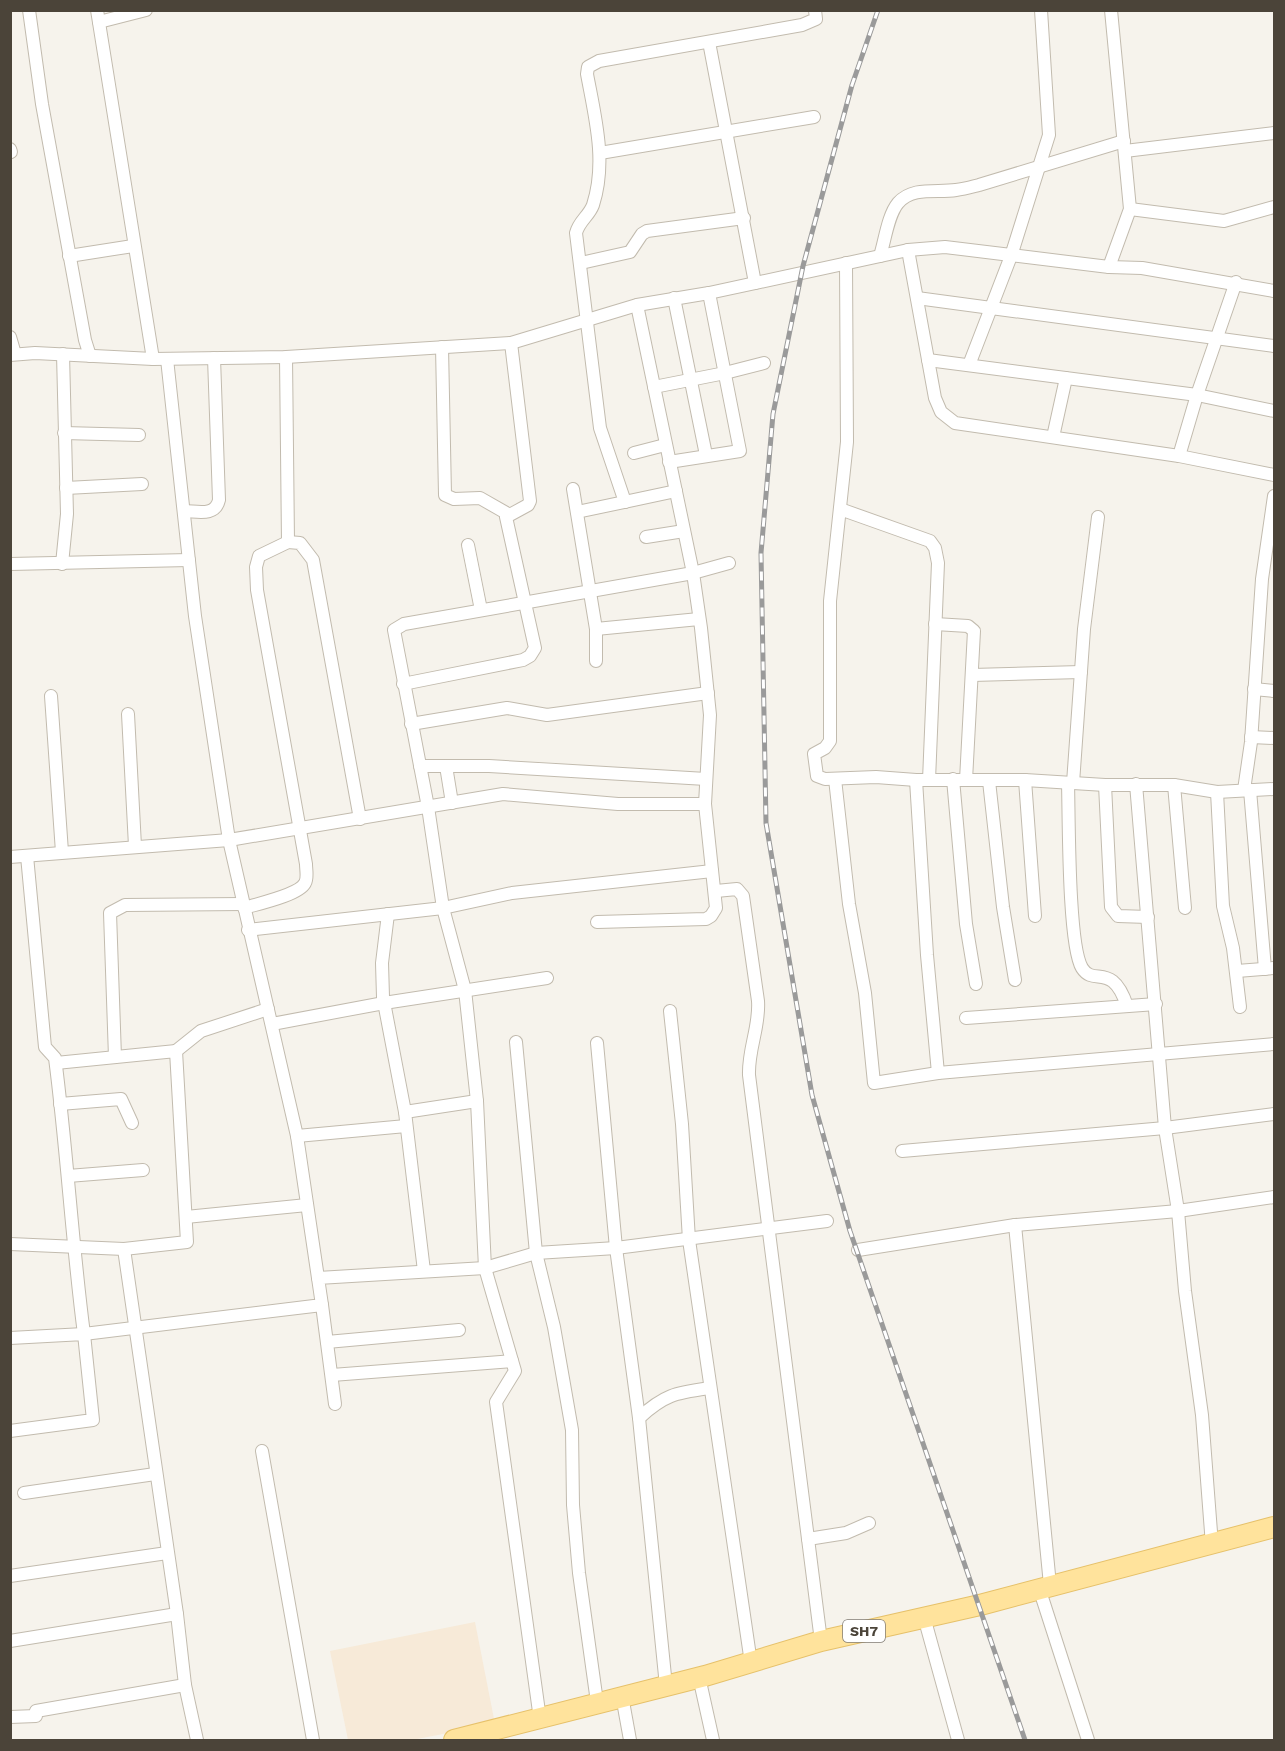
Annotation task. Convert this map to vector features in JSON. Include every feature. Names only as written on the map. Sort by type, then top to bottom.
[{"type":"main road","name":"SH7","points":[[454,1740],[666,1686],[821,1641],[980,1605],[1275,1527]]},
{"type":"street","points":[[29,10],[42,104],[69,256],[90,356]]},
{"type":"street","points":[[146,10],[98,16],[153,359]]},
{"type":"street","points":[[625,502],[600,428],[576,233],[579,224],[592,208],[597,189],[600,153],[587,74],[592,64],[802,25],[816,18],[815,10]]},
{"type":"street","points":[[969,365],[1011,256],[1049,135],[1050,118],[1041,10]]},
{"type":"street","points":[[1109,267],[1130,209],[1111,10]]},
{"type":"street","points":[[709,42],[755,282]]},
{"type":"street","points":[[600,153],[814,117]]},
{"type":"street","points":[[880,256],[893,213],[898,203],[909,195],[924,191],[956,190],[1013,176],[1041,165],[1124,146],[1275,133]]},
{"type":"street","points":[[1130,209],[1224,221],[1275,207]]},
{"type":"street","points":[[580,263],[630,252],[642,234],[647,231],[744,218]]},
{"type":"street","points":[[69,256],[134,246]]},
{"type":"street","points":[[10,337],[13,355],[63,354],[153,359],[286,357],[511,343],[637,305],[709,294],[908,250],[945,247],[1109,267],[1142,268],[1236,282],[1275,291]]},
{"type":"street","points":[[908,250],[935,398],[941,412],[955,423],[1179,456],[1275,475]]},
{"type":"street","points":[[846,263],[847,442],[830,601],[830,741],[825,748],[814,754],[817,776],[835,779],[876,777],[922,780],[1025,780],[1105,785],[1174,785],[1217,792],[1275,789]]},
{"type":"street","points":[[1179,456],[1197,395],[1236,282]]},
{"type":"street","points":[[669,462],[740,452],[709,294]]},
{"type":"street","points":[[674,298],[706,455]]},
{"type":"street","points":[[917,298],[1275,346]]},
{"type":"street","points":[[597,922],[706,919],[715,913],[716,891],[705,804],[710,715],[699,619],[693,573],[637,305]]},
{"type":"street","points":[[508,514],[528,505],[530,501],[511,343]]},
{"type":"street","points":[[442,347],[445,495],[454,499],[480,498],[508,514]]},
{"type":"street","points":[[62,564],[67,514],[63,354]]},
{"type":"street","points":[[286,357],[288,542]]},
{"type":"street","points":[[167,358],[189,560],[229,840],[297,1136],[335,1404]]},
{"type":"street","points":[[184,511],[209,512],[215,510],[219,500],[214,358]]},
{"type":"street","points":[[928,360],[1197,395],[1275,411]]},
{"type":"street","points":[[654,387],[725,374],[764,363]]},
{"type":"street","points":[[1053,437],[1066,378]]},
{"type":"street","points":[[64,433],[139,435]]},
{"type":"street","points":[[634,453],[665,445]]},
{"type":"street","points":[[66,488],[142,483]]},
{"type":"street","points":[[573,489],[591,590],[596,629],[596,661]]},
{"type":"street","points":[[577,512],[676,491]]},
{"type":"street","points":[[1237,970],[1270,969],[1247,790],[1262,579],[1275,496]]},
{"type":"street","points":[[840,509],[930,541],[935,548],[938,563],[922,780],[927,955],[938,1073]]},
{"type":"street","points":[[403,684],[523,660],[530,656],[535,648],[507,525],[508,514]]},
{"type":"street","points":[[1098,517],[1071,783],[1072,885],[1082,968],[1088,973],[1115,981],[1121,988],[1127,1006]]},
{"type":"street","points":[[646,537],[684,531]]},
{"type":"street","points":[[115,1057],[110,913],[125,905],[243,906],[296,892],[304,885],[306,864],[257,590],[256,567],[259,556],[288,542],[300,543],[313,560],[360,819]]},
{"type":"street","points":[[468,545],[481,610]]},
{"type":"street","points":[[10,564],[189,560]]},
{"type":"street","points":[[540,1719],[496,1402],[515,1371],[485,1268],[477,1101],[465,990],[443,908],[428,807],[394,630],[404,624],[693,573],[729,562]]},
{"type":"street","points":[[596,629],[699,619]]},
{"type":"street","points":[[935,624],[972,628],[974,637],[972,675],[959,779],[966,924],[976,984]]},
{"type":"street","points":[[972,675],[1081,672]]},
{"type":"street","points":[[1254,689],[1275,691]]},
{"type":"street","points":[[411,724],[507,708],[547,716],[708,693]]},
{"type":"street","points":[[51,696],[62,852]]},
{"type":"street","points":[[128,714],[135,846]]},
{"type":"street","points":[[1251,737],[1275,738]]},
{"type":"street","points":[[420,766],[562,769],[706,779]]},
{"type":"street","points":[[446,766],[452,802]]},
{"type":"street","points":[[835,779],[849,904],[865,993],[874,1083],[938,1073],[1275,1044]]},
{"type":"street","points":[[1025,780],[1035,916]]},
{"type":"street","points":[[989,781],[1002,897],[1015,980]]},
{"type":"street","points":[[1136,784],[1161,1054],[1165,1128],[1178,1211],[1185,1291],[1202,1415],[1212,1545]]},
{"type":"street","points":[[1105,785],[1111,908],[1118,916],[1148,917]]},
{"type":"street","points":[[1174,785],[1185,908]]},
{"type":"street","points":[[1217,792],[1223,906],[1237,970],[1240,1007]]},
{"type":"street","points":[[10,857],[229,840],[503,794],[618,804],[705,804]]},
{"type":"street","points":[[10,1431],[93,1420],[72,1246],[68,1176],[56,1063],[54,1055],[45,1047],[27,856]]},
{"type":"street","points":[[248,930],[443,908],[512,893],[712,871]]},
{"type":"street","points":[[716,891],[737,889],[743,896],[759,1012],[750,1046],[749,1075],[771,1230],[821,1641]]},
{"type":"street","points":[[388,914],[382,963],[384,1003],[405,1112],[424,1271]]},
{"type":"street","points":[[272,1024],[384,1003],[547,978]]},
{"type":"street","points":[[966,1018],[1156,1004]]},
{"type":"street","points":[[56,1063],[176,1051],[201,1031],[268,1009]]},
{"type":"street","points":[[669,1011],[682,1124],[689,1240],[751,1663]]},
{"type":"street","points":[[516,1042],[536,1253],[554,1328],[572,1430],[573,1505],[579,1573],[597,1702]]},
{"type":"street","points":[[597,1042],[616,1248],[639,1418],[666,1686]]},
{"type":"street","points":[[10,1244],[124,1250],[187,1242],[176,1051]]},
{"type":"street","points":[[60,1104],[121,1099],[132,1123]]},
{"type":"street","points":[[405,1112],[477,1101]]},
{"type":"street","points":[[902,1151],[1165,1128],[1275,1114]]},
{"type":"street","points":[[297,1136],[406,1126]]},
{"type":"street","points":[[68,1176],[143,1170]]},
{"type":"street","points":[[858,1250],[1015,1225],[1178,1211],[1275,1197]]},
{"type":"street","points":[[186,1217],[307,1205]]},
{"type":"street","points":[[318,1278],[485,1268],[536,1253],[689,1240],[826,1221]]},
{"type":"street","points":[[1015,1225],[1044,1587],[1088,1740]]},
{"type":"street","points":[[124,1250],[166,1553],[177,1614],[185,1685],[197,1740]]},
{"type":"street","points":[[10,1338],[135,1330],[322,1305]]},
{"type":"street","points":[[327,1342],[459,1329]]},
{"type":"street","points":[[332,1375],[512,1361]]},
{"type":"street","points":[[639,1418],[656,1403],[674,1393],[710,1388]]},
{"type":"street","points":[[262,1451],[313,1740]]},
{"type":"street","points":[[24,1493],[155,1474]]},
{"type":"street","points":[[808,1539],[846,1533],[868,1523]]},
{"type":"street","points":[[10,1576],[166,1553]]},
{"type":"street","points":[[10,1641],[177,1614]]},
{"type":"street","points":[[924,1617],[958,1740]]},
{"type":"street","points":[[699,1677],[713,1740]]},
{"type":"street","points":[[10,1717],[185,1685]]},
{"type":"street","points":[[622,1696],[630,1740]]},
{"type":"shaded area","points":[[475,1622],[495,1724],[412,1740],[348,1740],[330,1651]]},
{"type":"railway","points":[[878,10],[852,85],[803,266],[773,414],[761,553],[766,823],[812,1095],[850,1231],[1025,1740]]}]
